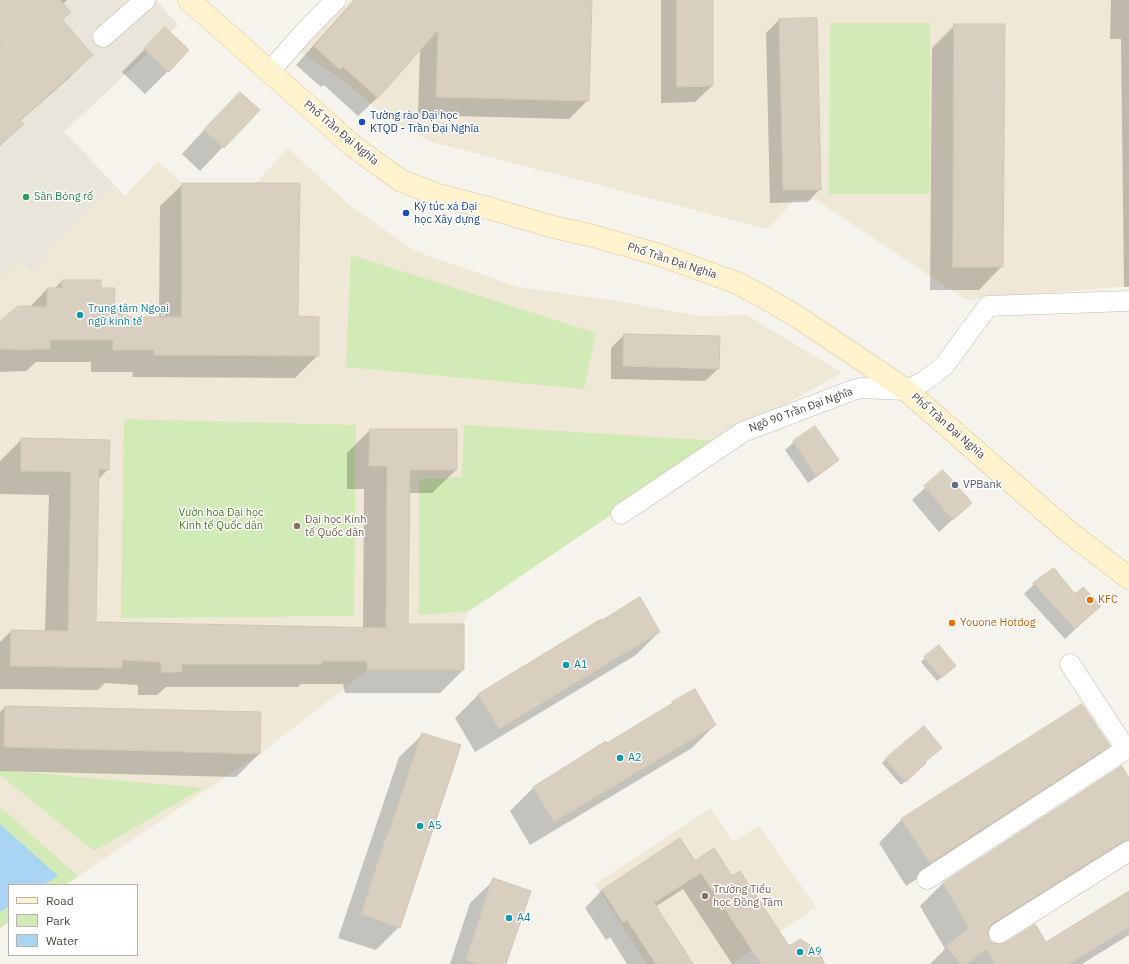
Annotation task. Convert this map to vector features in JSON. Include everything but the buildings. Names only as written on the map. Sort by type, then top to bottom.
[{"type":"street","points":[[103,37],[145,0]]},
{"type":"street","name":"Phố Trần Đại Nghĩa","points":[[189,0],[352,145],[402,181],[438,195],[660,255],[737,283],[801,319],[906,390],[1070,533],[1129,578]]},
{"type":"street","points":[[270,71],[308,28],[336,0]]},
{"type":"street","points":[[906,390],[923,382],[944,366],[988,306],[1129,301]]},
{"type":"street","name":"Ngõ 90 Trần Đại Nghĩa","points":[[620,514],[743,432],[862,388],[906,390]]},
{"type":"street","points":[[928,879],[1127,751],[1070,664]]},
{"type":"street","points":[[999,934],[1129,851]]},
{"type":"shaded area","points":[[0,0],[156,0],[178,25],[64,132],[114,184],[30,272],[0,279]]},
{"type":"shaded area","points":[[350,0],[1129,0],[1129,286],[966,300],[816,200],[795,199],[768,229],[432,142],[385,117],[347,83],[300,52]]},
{"type":"shaded area","name":"Đại học Kinh tế Quốc dân","points":[[288,148],[349,205],[415,251],[518,287],[610,300],[701,316],[747,315],[842,373],[720,441],[469,611],[464,624],[464,670],[368,670],[260,754],[66,884],[8,884],[8,923],[0,928],[0,279],[16,259],[31,271],[114,184],[125,196],[158,161],[182,183],[256,183]]},
{"type":"shaded area","name":"Trường Tiểu học Đồng Tâm","points":[[711,808],[733,842],[759,826],[816,907],[732,964],[647,964],[595,884]]},
{"type":"green space","points":[[830,23],[930,23],[930,194],[829,194]]},
{"type":"green space","points":[[351,255],[596,333],[584,389],[346,367]]},
{"type":"green space","name":"Vườn hoa Đại học Kinh tế Quốc dân","points":[[124,419],[356,425],[354,616],[121,618]]},
{"type":"green space","points":[[464,425],[720,441],[469,611],[419,615],[419,479],[462,477]]},
{"type":"green space","points":[[0,770],[203,788],[94,851],[0,775]]},
{"type":"green space","points":[[0,807],[78,876],[66,884],[8,884],[8,923],[0,928]]},
{"type":"water","points":[[0,824],[58,876],[45,884],[8,884],[8,907],[0,912]]},
{"type":"place","name":"Tường rào Đại học KTQD - Trần Đại Nghĩa","points":[[362,122]]},
{"type":"place","name":"Sân Bóng rổ","points":[[26,197]]},
{"type":"place","name":"Ký túc xá Đại học Xây dựng","points":[[406,213]]},
{"type":"place","name":"Trung tâm Ngoại ngữ kinh tế","points":[[80,315]]},
{"type":"place","name":"VPBank","points":[[955,485]]},
{"type":"place","name":"Đại học Kinh tế Quốc dân","points":[[297,526]]},
{"type":"place","name":"KFC","points":[[1090,600]]},
{"type":"place","name":"Youone Hotdog","points":[[952,623]]},
{"type":"place","name":"A1","points":[[566,665]]},
{"type":"place","name":"A2","points":[[620,758]]},
{"type":"place","name":"A5","points":[[420,826]]},
{"type":"place","name":"Trường Tiểu học Đồng Tâm","points":[[705,896]]},
{"type":"place","name":"A4","points":[[509,918]]},
{"type":"place","name":"A9","points":[[800,952]]}]
